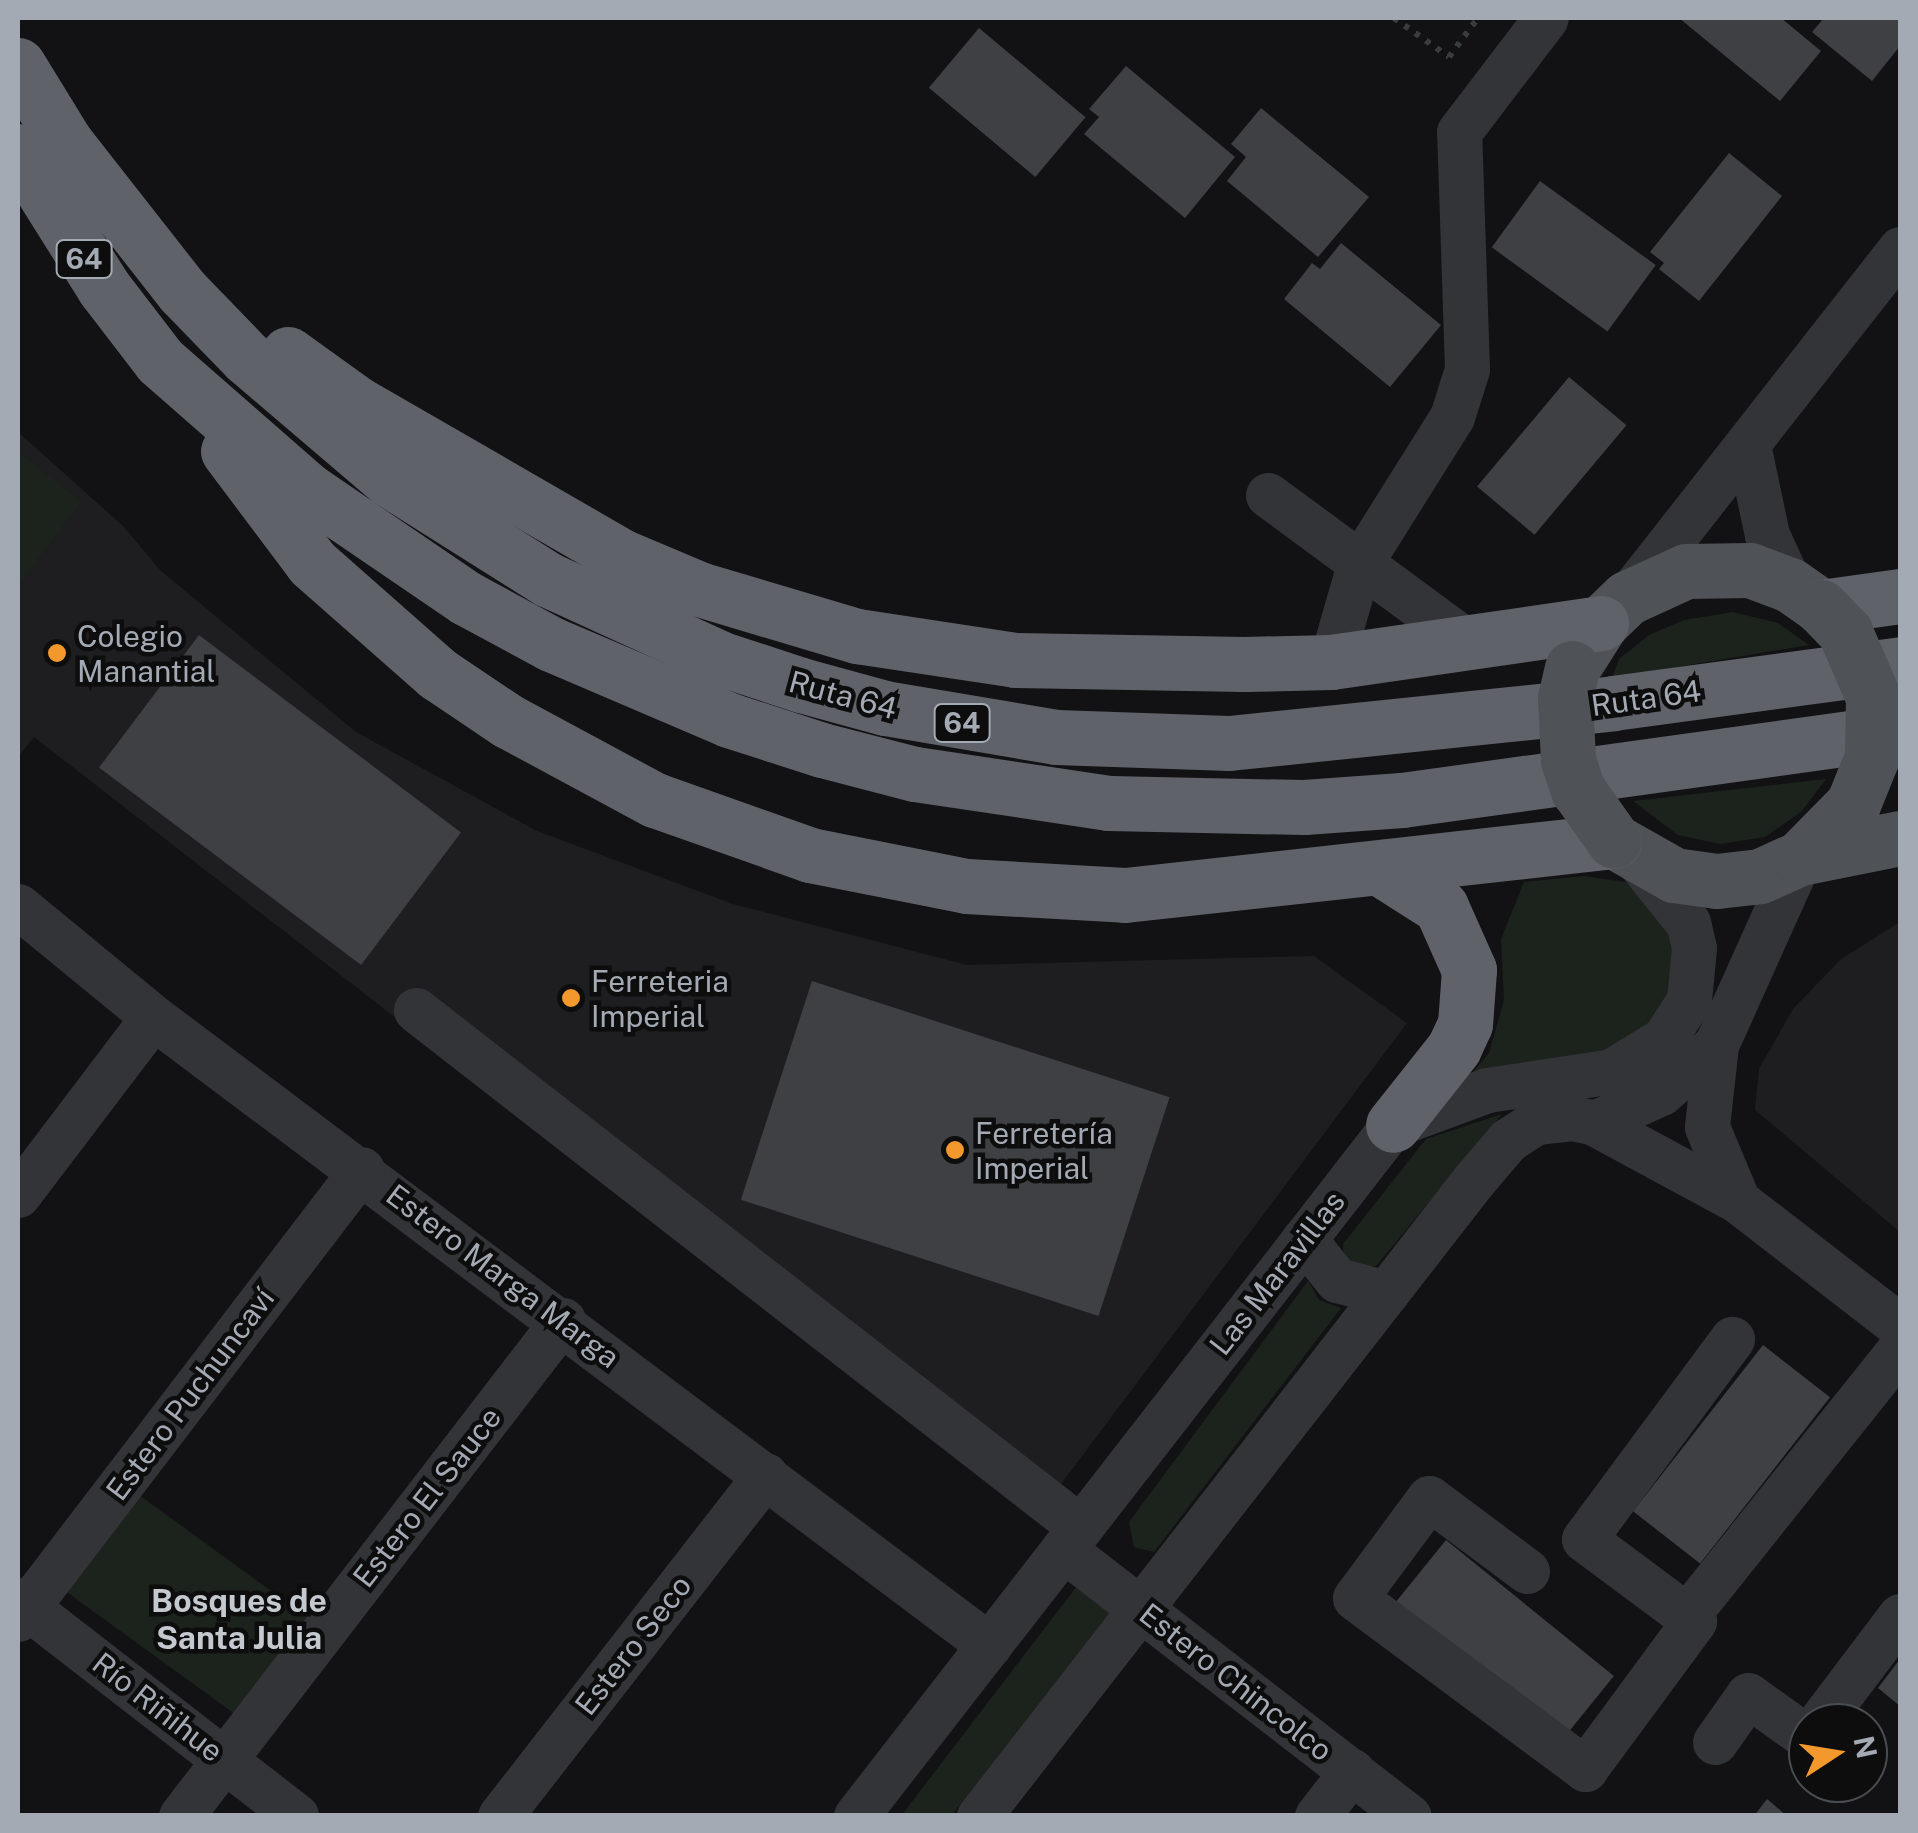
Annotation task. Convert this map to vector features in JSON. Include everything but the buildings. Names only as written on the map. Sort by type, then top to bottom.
[{"type":"highway","name":"Ruta 64","points":[[18,65],[66,143],[159,264],[246,358],[316,421],[468,533],[650,629],[719,658],[885,708],[1056,736],[1229,743],[1613,703],[1900,664]]},
{"type":"highway","name":"Ruta 64","points":[[18,151],[104,288],[160,361],[306,489],[500,616],[640,685],[730,720],[916,774],[1109,803],[1304,808],[1892,744]]},
{"type":"highway","points":[[159,264],[356,403],[530,508],[621,556],[716,594],[857,636],[1015,660],[1330,662],[1470,644],[1614,610]]},
{"type":"highway","points":[[160,361],[312,564],[373,620],[508,721],[656,800],[810,855],[887,873],[1045,894],[1124,895],[1624,849]]},
{"type":"highway","points":[[1806,596],[1900,596]]},
{"type":"highway","points":[[1383,870],[1442,907],[1469,970],[1465,1024],[1454,1048],[1392,1125]]},
{"type":"main road","points":[[1800,858],[1853,804],[1892,744],[1862,663],[1806,596],[1750,570],[1707,567],[1665,577],[1614,610],[1572,668],[1565,698],[1568,760],[1578,790],[1624,849],[1674,875],[1717,881],[1760,876],[1800,858],[1900,838]]},
{"type":"street","points":[[1330,662],[1360,565],[1435,447],[1467,368],[1458,132],[1546,18]]},
{"type":"street","points":[[1614,610],[1749,449],[1900,249]]},
{"type":"street","points":[[1749,449],[1767,535],[1806,596]]},
{"type":"street","points":[[1268,495],[1470,644]]},
{"type":"street","points":[[1392,1125],[1488,1090],[1612,1072],[1664,1039],[1689,1000],[1694,948],[1688,923],[1624,849]]},
{"type":"street","points":[[1738,1202],[1707,1127],[1716,1045],[1800,858]]},
{"type":"street","name":"Estero Marga Marga","points":[[18,906],[153,1017],[564,1320],[989,1645]]},
{"type":"street","name":"Estero Chincolco","points":[[416,1010],[1072,1538],[1140,1608],[1409,1816]]},
{"type":"street","points":[[18,1194],[153,1017]]},
{"type":"street","points":[[1594,1124],[1660,1093],[1716,1045]]},
{"type":"street","points":[[979,1816],[1386,1292],[1521,1130],[1552,1118],[1594,1124],[1738,1202],[1900,1326]]},
{"type":"street","name":"Las Maravillas","points":[[856,1816],[1392,1125]]},
{"type":"street","name":"Estero Puchuncaví","points":[[21,1609],[362,1170]]},
{"type":"street","points":[[1304,1239],[1336,1280],[1386,1292]]},
{"type":"street","name":"Estero El Sauce","points":[[181,1816],[564,1320]]},
{"type":"street","points":[[1527,1571],[1429,1498],[1355,1598],[1584,1769],[1694,1621],[1584,1539],[1732,1339]]},
{"type":"street","points":[[1702,1598],[1900,1348]]},
{"type":"street","name":"Estero Seco","points":[[500,1816],[765,1474]]},
{"type":"street","name":"Río Riñihue","points":[[21,1609],[296,1816]]},
{"type":"street","points":[[1834,1703],[1900,1616]]},
{"type":"street","points":[[1715,1742],[1748,1694],[1788,1723]]},
{"type":"street","points":[[1317,1816],[1352,1771]]},
{"type":"path","points":[[1394,18],[1449,57],[1478,18]]},
{"type":"shaded area","points":[[18,432],[123,526],[161,571],[356,732],[537,831],[733,904],[967,965],[1314,956],[1407,1023],[1037,1516],[34,737],[18,757]]},
{"type":"shaded area","points":[[18,452],[81,502],[18,585]]},
{"type":"shaded area","points":[[1733,612],[1778,623],[1809,645],[1612,678],[1619,659],[1649,635],[1684,620]]},
{"type":"shaded area","points":[[1826,779],[1801,812],[1765,837],[1720,844],[1678,835],[1633,801]]},
{"type":"shaded area","points":[[1584,876],[1625,882],[1663,913],[1676,968],[1669,1003],[1645,1038],[1608,1055],[1462,1085],[1489,1053],[1504,1000],[1501,939],[1524,882]]},
{"type":"shaded area","points":[[1900,922],[1900,1232],[1755,1110],[1759,1069],[1793,1009],[1841,959]]},
{"type":"shaded area","points":[[1502,1114],[1376,1266],[1344,1266],[1343,1244],[1426,1139]]},
{"type":"shaded area","points":[[1308,1281],[1319,1300],[1341,1308],[1154,1552],[1134,1547],[1129,1522]]},
{"type":"shaded area","points":[[135,1492],[310,1619],[239,1717],[64,1590]]},
{"type":"shaded area","points":[[1077,1586],[1112,1610],[952,1815],[901,1816]]},
{"type":"place","name":"Colegio Manantial","points":[[57,653]]},
{"type":"place","name":"Ferreteria Imperial","points":[[571,998]]},
{"type":"place","name":"Ferretería Imperial","points":[[955,1150]]},
{"type":"district","name":"Bosques de Santa Julia","points":[[239,1620]]}]
